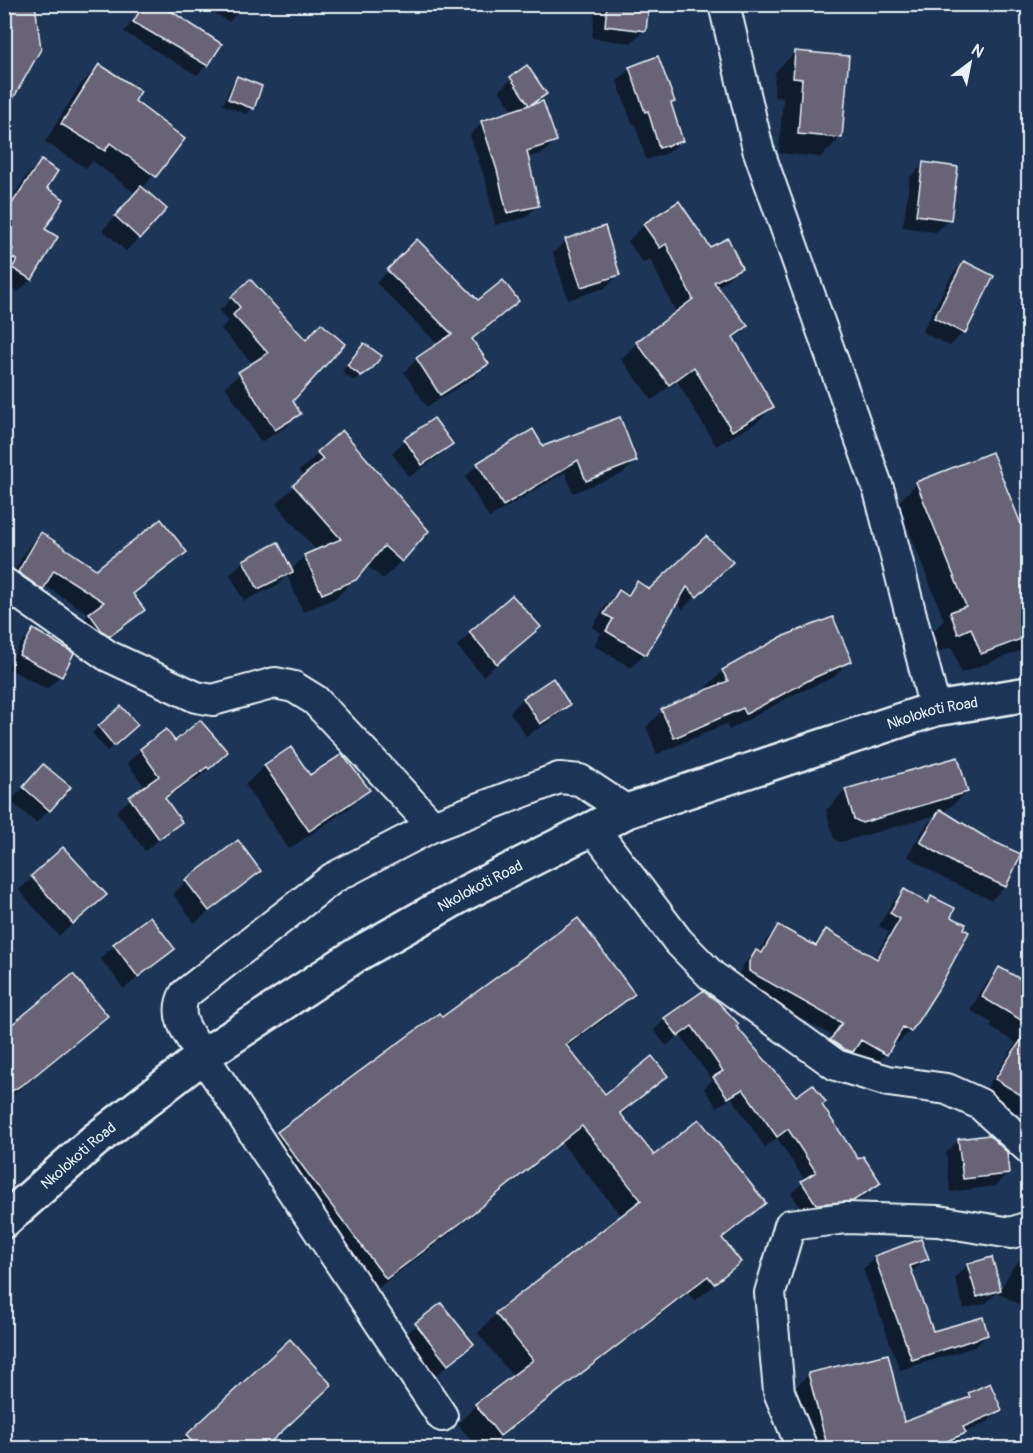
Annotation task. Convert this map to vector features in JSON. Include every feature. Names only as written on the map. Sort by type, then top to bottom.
[{"type":"main road","name":"Nkolokoti Road","points":[[4,1221],[94,1141],[203,1056],[356,955],[467,892],[627,811],[935,709],[1029,694]]},
{"type":"street","points":[[724,4],[758,149],[879,494],[935,709]]},
{"type":"street","points":[[4,583],[108,656],[196,697],[213,700],[275,683],[294,687],[315,700],[433,826]]},
{"type":"street","points":[[442,1416],[203,1056],[180,1017],[179,1004],[185,994],[333,878],[433,826],[560,778],[580,780],[627,811]]},
{"type":"street","points":[[593,828],[631,882],[678,941],[712,976],[836,1065],[888,1081],[947,1089],[980,1104],[1029,1148]]},
{"type":"street","points":[[802,1449],[779,1392],[770,1293],[790,1225],[846,1218],[938,1221],[1011,1233],[1029,1227]]},
{"type":"building","points":[[4,4],[35,4],[41,49],[4,115]]},
{"type":"building","points":[[144,4],[160,4],[222,44],[208,66],[133,22]]},
{"type":"building","points":[[607,4],[649,4],[646,31],[605,26]]},
{"type":"building","points":[[795,51],[849,56],[842,138],[798,134],[802,79],[793,78]]},
{"type":"building","points":[[658,56],[675,102],[671,103],[683,141],[659,148],[648,111],[645,112],[629,67]]},
{"type":"building","points":[[99,64],[141,91],[135,101],[185,139],[156,177],[110,143],[105,151],[61,124]]},
{"type":"building","points":[[527,65],[547,94],[530,105],[543,101],[557,141],[527,151],[539,206],[507,213],[497,170],[481,121],[529,105],[510,77]]},
{"type":"building","points":[[237,76],[262,86],[254,109],[228,99]]},
{"type":"building","points":[[41,160],[58,171],[47,188],[64,199],[45,229],[58,237],[32,280],[12,268],[17,260],[9,256],[13,249],[4,244],[5,214]]},
{"type":"building","points":[[923,162],[958,167],[951,220],[916,215]]},
{"type":"building","points":[[141,186],[167,209],[140,239],[115,216]]},
{"type":"building","points":[[679,201],[710,247],[728,238],[742,268],[714,282],[748,326],[733,337],[774,407],[732,431],[694,367],[669,385],[636,342],[693,299],[666,244],[660,248],[643,224]]},
{"type":"building","points":[[605,226],[620,275],[581,287],[565,239]]},
{"type":"building","points":[[417,239],[478,300],[503,280],[519,301],[472,339],[489,364],[440,395],[416,358],[452,334],[387,270]]},
{"type":"building","points":[[964,261],[994,276],[965,334],[934,318]]},
{"type":"building","points":[[250,279],[306,340],[321,323],[345,344],[293,401],[301,414],[275,430],[238,372],[268,353],[233,315],[240,307],[231,297]]},
{"type":"building","points":[[364,343],[382,356],[372,369],[361,376],[347,365]]},
{"type":"building","points":[[620,417],[637,461],[586,481],[578,460],[503,506],[477,463],[533,429],[543,446]]},
{"type":"building","points":[[434,418],[453,444],[422,465],[404,439]]},
{"type":"building","points":[[342,430],[429,531],[402,562],[384,546],[356,580],[322,594],[304,555],[341,539],[293,485],[323,459],[317,452]]},
{"type":"building","points":[[992,452],[1029,544],[1029,636],[981,654],[971,628],[958,634],[950,612],[966,606],[916,482]]},
{"type":"building","points":[[161,519],[187,552],[133,594],[145,610],[110,636],[102,631],[89,613],[104,602],[54,570],[43,590],[18,572],[41,532],[96,569]]},
{"type":"building","points":[[706,536],[733,562],[697,597],[687,587],[646,655],[606,631],[613,619],[604,614],[619,590],[628,596],[637,581],[649,589]]},
{"type":"building","points":[[278,542],[293,572],[258,589],[243,560]]},
{"type":"building","points":[[512,595],[541,627],[497,664],[469,632]]},
{"type":"building","points":[[833,617],[852,661],[811,679],[746,714],[743,708],[674,738],[661,709],[728,681],[722,670],[781,637]]},
{"type":"building","points":[[33,629],[74,653],[62,677],[19,655]]},
{"type":"building","points":[[553,678],[570,705],[540,724],[523,698]]},
{"type":"building","points":[[121,706],[138,725],[114,746],[98,726]]},
{"type":"building","points":[[200,720],[228,752],[209,769],[207,767],[165,798],[182,822],[159,839],[129,797],[159,776],[140,749],[166,729],[175,741]]},
{"type":"building","points":[[291,747],[310,775],[342,754],[370,790],[309,831],[264,765]]},
{"type":"building","points":[[958,757],[968,792],[862,823],[854,819],[845,789]]},
{"type":"building","points":[[43,764],[71,787],[50,811],[23,787]]},
{"type":"building","points":[[940,809],[990,840],[1021,854],[1006,887],[957,865],[920,842]]},
{"type":"building","points":[[238,840],[261,871],[209,911],[185,880]]},
{"type":"building","points":[[63,847],[107,895],[73,924],[31,876]]},
{"type":"building","points":[[904,889],[928,903],[931,896],[955,908],[951,917],[966,924],[964,929],[969,932],[939,988],[911,1032],[903,1027],[887,1055],[861,1040],[853,1052],[844,1049],[830,1040],[842,1023],[749,971],[749,962],[756,950],[762,953],[778,925],[816,946],[826,929],[877,959],[900,919],[890,913]]},
{"type":"building","points":[[150,916],[175,949],[138,977],[113,944]]},
{"type":"building","points":[[578,918],[635,994],[566,1045],[605,1094],[652,1056],[668,1076],[620,1113],[654,1155],[699,1119],[766,1203],[722,1238],[741,1262],[714,1284],[708,1276],[500,1436],[475,1404],[533,1360],[495,1313],[641,1200],[582,1126],[462,1222],[386,1279],[277,1132],[439,1013],[442,1017]]},
{"type":"building","points":[[999,967],[1029,984],[1029,1007],[1021,1020],[982,997]]},
{"type":"building","points":[[73,974],[108,1016],[27,1082],[4,1096],[4,1031]]},
{"type":"building","points":[[703,991],[718,1002],[739,1024],[736,1026],[796,1096],[813,1084],[826,1102],[822,1105],[858,1159],[863,1156],[881,1183],[853,1201],[816,1204],[801,1181],[816,1172],[788,1129],[777,1137],[743,1089],[728,1098],[713,1077],[723,1071],[692,1026],[678,1036],[664,1018]]},
{"type":"building","points":[[1029,1028],[1029,1100],[995,1079]]},
{"type":"building","points":[[989,1135],[1007,1152],[1009,1174],[963,1179],[958,1139]]},
{"type":"building","points":[[921,1239],[929,1259],[910,1266],[933,1331],[983,1317],[988,1335],[912,1360],[874,1256]]},
{"type":"building","points":[[992,1257],[1001,1290],[977,1297],[967,1264]]},
{"type":"building","points":[[441,1303],[474,1344],[448,1365],[415,1323]]},
{"type":"building","points":[[290,1339],[332,1385],[263,1449],[198,1449],[186,1435]]},
{"type":"building","points":[[888,1354],[904,1422],[970,1397],[968,1393],[990,1383],[1002,1410],[963,1427],[966,1433],[928,1449],[828,1449],[808,1373]]}]
